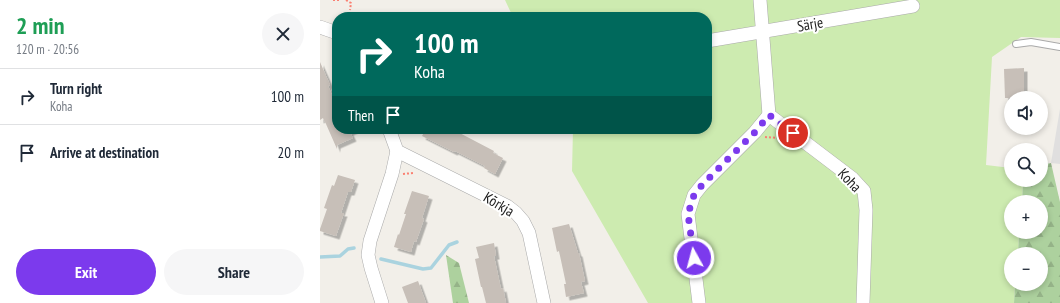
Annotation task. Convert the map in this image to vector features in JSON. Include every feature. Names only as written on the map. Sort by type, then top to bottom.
[{"type":"street","points":[[699,303],[688,214],[694,195],[702,185],[755,132],[769,115],[760,0]]},
{"type":"street","name":"Särje","points":[[712,40],[913,6]]},
{"type":"street","points":[[320,27],[332,31]]},
{"type":"street","name":"Koha","points":[[769,115],[852,178],[864,191],[866,210],[862,303]]},
{"type":"street","points":[[382,303],[373,278],[368,255],[370,241],[398,151],[391,134]]},
{"type":"street","name":"Kõrkja","points":[[398,151],[507,206],[516,213],[523,221],[529,234],[544,303]]},
{"type":"lane","points":[[1016,44],[1031,42],[1060,47]]},
{"type":"path","points":[[333,0],[339,0]]},
{"type":"path","points":[[346,0],[351,3],[350,10]]},
{"type":"path","points":[[392,174],[399,176],[417,173]]},
{"type":"shaded area","points":[[1060,109],[1060,164],[1051,163]]},
{"type":"green space","points":[[505,0],[1060,0],[1060,38],[1021,37],[992,57],[986,165],[1004,167],[1004,187],[1023,187],[1022,195],[1004,195],[1004,239],[1019,239],[1018,247],[1004,247],[1004,291],[1015,291],[1014,303],[648,303],[572,171],[573,134],[712,134],[712,12],[511,12]]},
{"type":"green space","points":[[1051,163],[1060,202],[1060,303],[1014,303],[1015,291],[1048,291],[1048,247],[1018,247],[1019,239],[1048,239],[1048,195],[1022,195],[1023,187],[1048,187],[1048,164]]},
{"type":"green space","points":[[446,255],[459,263],[469,303],[453,303]]},
{"type":"building","points":[[320,62],[330,85],[328,86],[332,95],[332,134],[351,134],[353,138],[337,145],[337,149],[323,118],[320,120]]},
{"type":"building","points":[[1024,68],[1024,91],[1005,91],[1004,69]]},
{"type":"building","points":[[423,134],[462,134],[494,151],[493,153],[503,158],[495,174],[484,168],[485,166],[422,136]]},
{"type":"building","points":[[338,175],[355,180],[351,192],[348,192],[341,213],[344,213],[336,236],[320,231],[320,229],[327,209],[324,208],[332,185],[334,186]]},
{"type":"building","points":[[412,191],[429,196],[422,218],[424,219],[416,242],[414,241],[411,252],[394,247],[406,214],[404,214]]},
{"type":"building","points":[[569,224],[579,253],[585,281],[581,282],[584,293],[566,297],[564,284],[566,284],[559,251],[557,252],[552,228]]},
{"type":"building","points":[[494,243],[496,256],[494,256],[501,289],[503,288],[506,303],[486,303],[475,259],[479,258],[476,247]]},
{"type":"building","points":[[418,281],[426,303],[408,303],[402,287]]},
{"type":"waterway","points":[[381,259],[423,269],[431,268],[449,245],[457,242]]},
{"type":"waterway","points":[[320,257],[340,256],[348,249],[354,248]]},
{"type":"route","points":[[694,258],[688,214],[694,195],[702,185],[755,132],[769,115],[793,133]]}]
